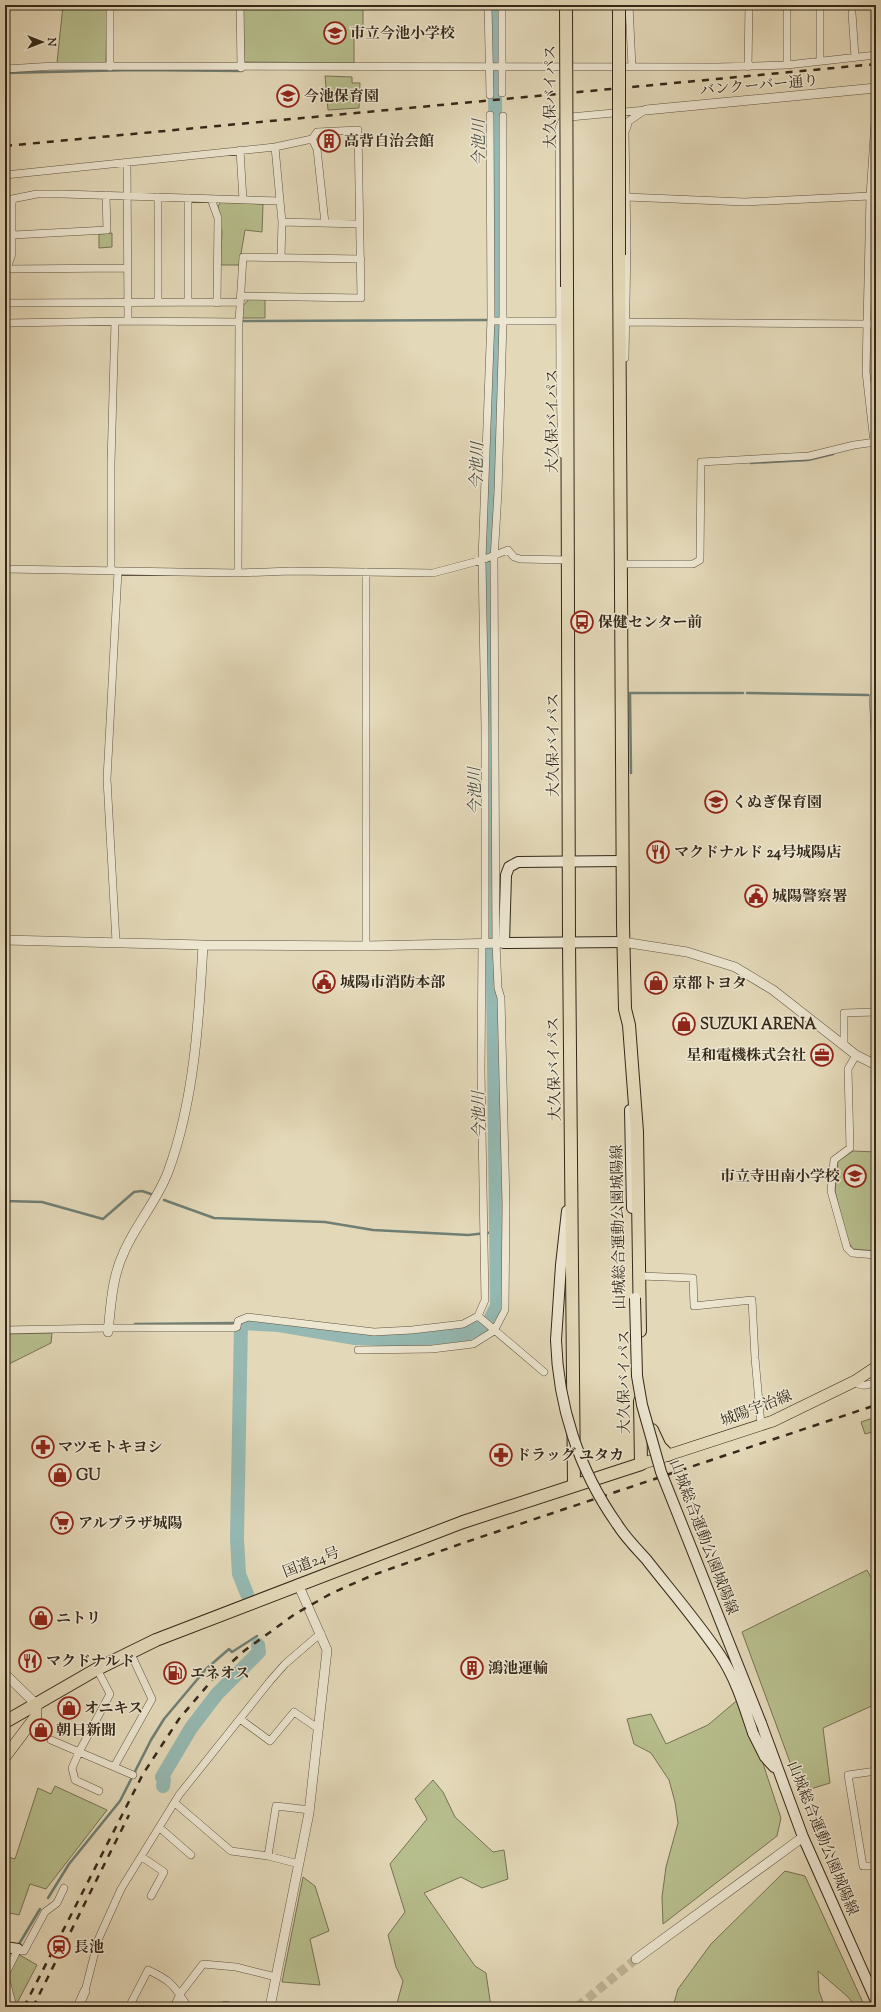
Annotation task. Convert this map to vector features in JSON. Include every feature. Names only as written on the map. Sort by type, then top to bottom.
[{"type":"highway","name":"大久保バイパス","points":[[566,5],[569,942],[574,1485]]},
{"type":"highway","name":"大久保バイパス","points":[[619,5],[620,560],[623,942],[625,1009],[629,1025],[636,1132],[640,1276],[641,1464]]},
{"type":"highway","points":[[641,1376],[647,1414],[653,1434],[660,1447],[668,1455]]},
{"type":"highway","name":"国道24号","points":[[5,1722],[97,1669],[163,1637],[463,1522],[641,1464]]},
{"type":"main road","points":[[622,861],[518,862],[509,867],[506,876],[500,943],[623,942]]},
{"type":"main road","name":"山城総合運動公園城陽線","points":[[630,1056],[630,1135],[637,1376],[642,1405],[661,1472],[761,1723],[803,1837],[876,2001]]},
{"type":"main road","points":[[572,1174],[561,1265],[556,1340],[557,1369],[561,1397],[580,1455],[595,1487],[617,1525],[720,1655],[737,1687],[753,1732],[765,1757],[779,1773]]},
{"type":"main road","name":"城陽宇治線","points":[[641,1464],[773,1421],[855,1381],[876,1367]]},
{"type":"main road","points":[[5,1757],[36,1716],[36,1704]]},
{"type":"main road","points":[[5,1947],[18,1949]]},
{"type":"street","points":[[110,5],[110,67]]},
{"type":"street","points":[[240,5],[241,68]]},
{"type":"street","points":[[488,5],[490,95]]},
{"type":"street","points":[[502,5],[502,93]]},
{"type":"street","points":[[629,5],[632,67]]},
{"type":"street","points":[[748,67],[749,5]]},
{"type":"street","points":[[820,8],[820,61]]},
{"type":"street","points":[[787,12],[787,65]]},
{"type":"street","points":[[852,13],[855,57]]},
{"type":"street","points":[[5,69],[54,66],[241,68],[748,67],[787,65],[855,57],[876,57]]},
{"type":"street","name":"バンクーバー通り","points":[[646,110],[876,88]]},
{"type":"street","points":[[620,560],[626,564],[693,564],[700,560],[702,462],[809,456],[875,442],[866,372],[865,332],[867,324],[870,196],[876,107]]},
{"type":"street","points":[[620,428],[624,410],[626,322],[625,132],[629,120],[646,110]]},
{"type":"street","points":[[5,569],[238,573],[434,573],[484,559],[508,550],[514,557],[520,559],[568,560],[560,420],[558,133],[560,124],[565,118],[646,110]]},
{"type":"street","points":[[5,1330],[233,1328],[248,1317],[374,1332],[463,1324],[478,1316],[485,1300],[481,1072],[484,943],[484,559],[491,320],[490,114]]},
{"type":"street","points":[[358,1350],[406,1350],[462,1346],[480,1341],[494,1329],[505,1310],[501,998],[498,988],[500,943],[494,555],[498,492],[502,321],[502,116]]},
{"type":"street","points":[[5,175],[275,147],[312,139],[317,132],[358,130],[361,259],[361,298],[240,299],[217,303],[5,303]]},
{"type":"street","points":[[312,139],[317,148],[325,223]]},
{"type":"street","points":[[275,147],[282,222],[281,258]]},
{"type":"street","points":[[240,150],[243,200]]},
{"type":"street","points":[[127,163],[128,321]]},
{"type":"street","points":[[127,268],[6,272],[12,254],[12,199],[37,194],[106,194],[280,201]]},
{"type":"street","points":[[13,235],[107,230],[106,194]]},
{"type":"street","points":[[626,198],[745,202],[870,196]]},
{"type":"street","points":[[158,197],[158,302]]},
{"type":"street","points":[[188,198],[188,302]]},
{"type":"street","points":[[211,199],[218,218],[217,303]]},
{"type":"street","points":[[282,222],[360,224]]},
{"type":"street","points":[[238,573],[239,322],[243,257],[361,259]]},
{"type":"street","points":[[491,320],[560,321]]},
{"type":"street","points":[[5,323],[128,321],[239,322]]},
{"type":"street","points":[[111,570],[111,463],[115,322]]},
{"type":"street","points":[[626,322],[876,324]]},
{"type":"street","points":[[116,942],[107,779],[118,571]]},
{"type":"street","points":[[366,572],[366,946]]},
{"type":"street","points":[[876,698],[873,697],[876,753]]},
{"type":"street","points":[[5,940],[204,945],[366,946],[500,943]]},
{"type":"street","points":[[623,942],[687,952],[735,966],[773,990],[856,1055],[876,1065]]},
{"type":"street","points":[[108,1330],[113,1283],[117,1269],[124,1251],[153,1202],[168,1172],[185,1113],[192,1068],[204,945]]},
{"type":"street","points":[[844,1045],[844,1012],[876,1012]]},
{"type":"street","points":[[856,1055],[851,1061],[848,1069],[850,1148],[834,1160],[831,1191],[846,1248],[852,1253],[876,1255]]},
{"type":"street","points":[[640,1276],[693,1278],[694,1306],[752,1300],[761,1425]]},
{"type":"street","points":[[478,1316],[544,1372]]},
{"type":"street","points":[[855,1381],[859,1385],[864,1386],[876,1382]]},
{"type":"street","points":[[270,2007],[310,1810],[327,1650],[321,1633],[298,1584]]},
{"type":"street","points":[[78,2007],[85,1992],[98,1940],[121,1889],[175,1803],[285,1664],[321,1633]]},
{"type":"street","points":[[114,1767],[152,1699],[130,1652]]},
{"type":"street","points":[[97,1669],[110,1694],[72,1768],[75,1780],[99,1791]]},
{"type":"street","points":[[5,1674],[36,1704]]},
{"type":"street","points":[[240,1719],[270,1741],[294,1712],[319,1728]]},
{"type":"street","points":[[51,1740],[133,1775]]},
{"type":"street","points":[[876,1771],[848,1775],[864,1866],[876,1866]]},
{"type":"street","points":[[175,1803],[231,1852],[268,1856],[299,1864]]},
{"type":"street","points":[[268,1856],[276,1806],[310,1810]]},
{"type":"street","points":[[160,1828],[191,1854]]},
{"type":"street","points":[[636,1959],[803,1837]]},
{"type":"street","points":[[142,1857],[164,1872],[151,1896]]},
{"type":"street","points":[[13,2007],[5,1975],[18,1949],[24,1951],[45,1912],[57,1903],[64,1888]]},
{"type":"street","points":[[174,2007],[180,1994],[203,1964],[236,1967],[276,1977]]},
{"type":"street","points":[[129,2007],[148,1970],[166,1979],[180,1994],[188,2007]]},
{"type":"street","points":[[223,2007],[225,2005],[234,2007]]},
{"type":"green space","points":[[63,5],[107,5],[106,63],[57,63]]},
{"type":"green space","name":"市立今池小学校","points":[[243,5],[363,5],[363,30],[354,30],[354,63],[244,62]]},
{"type":"green space","points":[[325,76],[352,77],[352,83],[360,83],[359,108],[328,110]]},
{"type":"green space","points":[[221,202],[263,204],[262,232],[245,230],[239,265],[220,265],[222,232],[218,206]]},
{"type":"green space","points":[[112,233],[112,247],[99,248],[99,234]]},
{"type":"green space","points":[[249,299],[265,299],[265,318],[242,318],[243,306]]},
{"type":"green space","name":"市立寺田南小学校","points":[[853,1151],[876,1152],[876,1251],[853,1249],[847,1240],[835,1191],[838,1161]]},
{"type":"green space","points":[[52,1333],[51,1343],[5,1366],[5,1334]]},
{"type":"green space","points":[[876,1417],[876,1431],[865,1434],[861,1422]]},
{"type":"green space","points":[[867,1570],[876,1586],[876,1704],[823,1728],[830,1783],[801,1792],[742,1632]]},
{"type":"green space","points":[[741,1697],[781,1818],[777,1836],[663,1924],[662,1897],[666,1867],[678,1823],[675,1802],[669,1780],[651,1753],[634,1744],[627,1719],[651,1714],[666,1744],[708,1725]]},
{"type":"green space","points":[[433,1780],[443,1792],[455,1817],[493,1852],[504,1850],[508,1879],[482,1888],[461,1877],[424,1893],[475,1966],[486,1973],[491,2007],[396,2007],[403,1981],[396,1967],[388,1935],[405,1912],[390,1864],[427,1819],[415,1799]]},
{"type":"green space","points":[[55,1786],[107,1810],[46,1889],[30,1884],[19,1915],[5,1912],[5,1856],[15,1859],[38,1788],[51,1794]]},
{"type":"green space","points":[[785,1871],[805,1876],[865,2007],[856,2007],[848,1997],[818,1971],[819,1991],[825,2007],[673,2007],[678,1989],[711,1944]]},
{"type":"green space","points":[[303,1877],[315,1886],[329,1931],[310,1939],[320,1985],[282,1982]]},
{"type":"green space","points":[[18,1954],[37,1965],[15,2007],[7,1976]]},
{"type":"waterway","name":"今池川","points":[[247,1594],[239,1574],[237,1539],[241,1323],[279,1325],[355,1338],[412,1340],[467,1334],[489,1322],[497,1306],[488,564],[492,494],[496,354],[494,5]]},
{"type":"waterway","points":[[5,73],[134,70],[242,71]]},
{"type":"waterway","points":[[241,321],[489,320]]},
{"type":"waterway","points":[[751,463],[808,460],[833,454]]},
{"type":"waterway","points":[[631,773],[630,693],[743,693]]},
{"type":"waterway","points":[[747,693],[868,695]]},
{"type":"waterway","points":[[5,1201],[42,1202],[103,1219],[134,1192],[142,1191],[151,1194]]},
{"type":"waterway","points":[[164,1200],[214,1218],[325,1222],[373,1230],[468,1235],[496,1232]]},
{"type":"waterway","points":[[135,1324],[236,1323]]},
{"type":"waterway","points":[[48,1898],[69,1864],[120,1801],[151,1740],[164,1719],[206,1669],[229,1649],[232,1652],[257,1636]]},
{"type":"waterway","points":[[163,1786],[164,1780],[162,1777],[191,1728],[217,1694],[259,1652],[258,1645]]},
{"type":"waterway","points":[[19,1944],[40,1909]]},
{"type":"tunnel","points":[[577,2007],[636,1959]]},
{"type":"railway","points":[[5,146],[876,64]]},
{"type":"railway","points":[[24,2007],[143,1774],[179,1719],[213,1679],[244,1651],[295,1614],[332,1593],[373,1575],[466,1542],[876,1405]]},
{"type":"railway","points":[[33,2007],[129,1815]]},
{"type":"place","name":"市立今池小学校","points":[[335,33]]},
{"type":"place","name":"今池保育園","points":[[288,96]]},
{"type":"place","name":"高背自治会館","points":[[329,141]]},
{"type":"place","name":"保健センター前","points":[[582,622]]},
{"type":"place","name":"くぬぎ保育園","points":[[716,802]]},
{"type":"place","name":"マクドナルド 24号城陽店","points":[[658,852]]},
{"type":"place","name":"城陽警察署","points":[[756,896]]},
{"type":"place","name":"城陽市消防本部","points":[[324,982]]},
{"type":"place","name":"京都トヨタ","points":[[656,983]]},
{"type":"place","name":"SUZUKI ARENA","points":[[684,1024]]},
{"type":"place","name":"星和電機株式会社","points":[[822,1055]]},
{"type":"place","name":"市立寺田南小学校","points":[[855,1176]]},
{"type":"place","name":"マツモトキヨシ","points":[[43,1447]]},
{"type":"place","name":"ドラッグ ユタカ","points":[[501,1455]]},
{"type":"place","name":"GU","points":[[60,1475]]},
{"type":"place","name":"アルプラザ城陽","points":[[62,1523]]},
{"type":"place","name":"ニトリ","points":[[41,1618]]},
{"type":"place","name":"マクドナルド","points":[[30,1661]]},
{"type":"place","name":"鴻池運輸","points":[[472,1668]]},
{"type":"place","name":"エネオス","points":[[175,1673]]},
{"type":"place","name":"オニキス","points":[[69,1708]]},
{"type":"place","name":"朝日新聞","points":[[41,1730]]},
{"type":"place","name":"長池","points":[[59,1947]]}]
